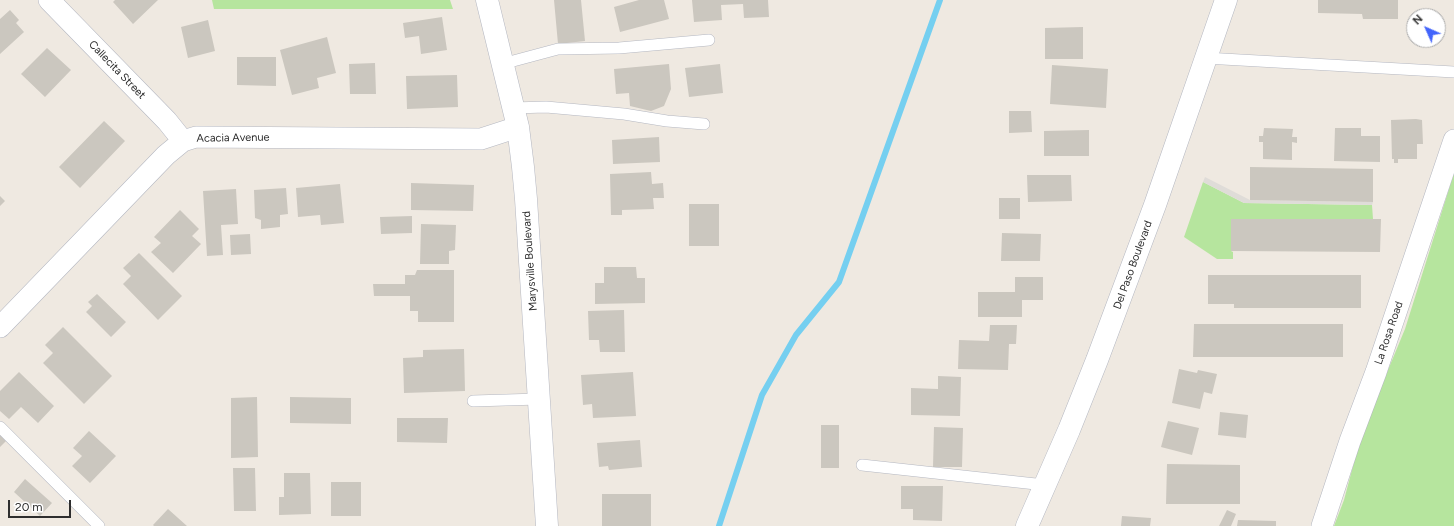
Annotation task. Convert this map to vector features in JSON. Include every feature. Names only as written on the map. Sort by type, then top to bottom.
[{"type":"main road","name":"Marysville Boulevard","points":[[487,0],[515,118],[526,199],[547,526]]},
{"type":"main road","name":"Del Paso Boulevard","points":[[1027,526],[1069,430],[1111,324],[1155,204],[1226,0]]},
{"type":"street","name":"Callecita Street","points":[[49,0],[166,121],[182,141]]},
{"type":"street","name":"Acacia Avenue","points":[[3,316],[182,141],[196,137],[482,139],[515,118]]},
{"type":"street","name":"La Rosa Road","points":[[1322,526],[1350,441],[1376,372],[1454,140]]},
{"type":"lane","points":[[502,64],[558,49],[618,48],[709,40]]},
{"type":"lane","points":[[1205,58],[1454,72]]},
{"type":"lane","points":[[515,118],[546,107],[624,114],[667,121],[704,124]]},
{"type":"lane","points":[[473,401],[539,399]]},
{"type":"lane","points":[[0,427],[99,526]]},
{"type":"lane","points":[[862,465],[1045,485]]},
{"type":"green space","points":[[212,0],[450,0],[453,9],[214,9]]},
{"type":"green space","points":[[1454,173],[1454,526],[1334,526],[1344,500],[1357,451],[1405,329]]},
{"type":"green space","points":[[1203,182],[1244,203],[1372,205],[1373,219],[1231,219],[1231,251],[1233,252],[1233,259],[1217,259],[1184,237]]},
{"type":"shaded area","points":[[1205,177],[1250,200],[1373,202],[1372,205],[1244,203],[1203,182]]},
{"type":"building","points":[[115,0],[158,0],[133,24],[113,2]]},
{"type":"building","points":[[554,0],[581,0],[585,41],[558,44]]},
{"type":"building","points":[[639,0],[664,0],[669,19],[620,32],[614,7]]},
{"type":"building","points":[[692,0],[768,0],[769,17],[744,18],[743,4],[721,5],[722,20],[694,22]]},
{"type":"building","points":[[1318,0],[1398,0],[1398,19],[1363,19],[1362,14],[1318,13]]},
{"type":"building","points":[[10,10],[19,20],[16,23],[24,32],[0,54],[0,19]]},
{"type":"building","points":[[442,17],[447,50],[421,54],[419,36],[405,38],[403,23]]},
{"type":"building","points":[[208,20],[215,51],[188,58],[181,27]]},
{"type":"building","points":[[1083,27],[1083,59],[1045,59],[1045,28]]},
{"type":"building","points":[[327,37],[336,73],[317,78],[319,88],[292,95],[280,50]]},
{"type":"building","points":[[47,48],[71,70],[45,97],[21,74]]},
{"type":"building","points":[[237,57],[276,57],[276,86],[237,85]]},
{"type":"building","points":[[375,63],[376,94],[350,94],[349,64]]},
{"type":"building","points":[[669,64],[671,89],[664,106],[651,111],[630,106],[629,93],[616,94],[614,69]]},
{"type":"building","points":[[720,64],[723,93],[689,97],[685,68]]},
{"type":"building","points":[[1052,65],[1108,69],[1106,108],[1050,104]]},
{"type":"building","points":[[457,75],[458,107],[407,109],[406,76]]},
{"type":"building","points":[[1009,111],[1031,111],[1032,132],[1009,133]]},
{"type":"building","points":[[1391,120],[1422,120],[1423,144],[1417,144],[1417,159],[1398,159],[1398,163],[1394,163],[1394,159],[1392,159]]},
{"type":"building","points":[[104,121],[125,141],[80,188],[59,167]]},
{"type":"building","points":[[1264,128],[1293,129],[1292,137],[1297,137],[1297,143],[1292,142],[1292,160],[1263,159],[1263,142],[1259,142],[1259,136],[1263,136]]},
{"type":"building","points":[[1335,128],[1361,128],[1361,136],[1380,136],[1380,162],[1334,161]]},
{"type":"building","points":[[1089,130],[1089,156],[1044,156],[1044,131]]},
{"type":"building","points":[[659,137],[660,162],[613,164],[612,140]]},
{"type":"building","points":[[1250,167],[1373,169],[1373,202],[1250,200]]},
{"type":"building","points":[[651,172],[652,184],[663,183],[664,198],[653,198],[654,209],[622,210],[622,215],[611,215],[610,174]]},
{"type":"building","points":[[1027,175],[1071,175],[1072,201],[1028,202]]},
{"type":"building","points":[[411,183],[474,185],[473,211],[411,210]]},
{"type":"building","points":[[340,184],[344,223],[321,225],[320,215],[298,217],[296,188]]},
{"type":"building","points":[[286,188],[288,214],[280,215],[280,227],[261,229],[261,220],[255,218],[254,190]]},
{"type":"building","points":[[236,189],[238,224],[221,225],[223,255],[207,256],[203,191]]},
{"type":"building","points":[[0,196],[5,201],[0,206]]},
{"type":"building","points":[[999,198],[1020,198],[1020,219],[999,219]]},
{"type":"building","points":[[689,204],[719,204],[719,246],[689,246]]},
{"type":"building","points":[[180,210],[199,229],[192,236],[201,244],[173,273],[151,252],[161,243],[154,237]]},
{"type":"building","points":[[412,216],[412,233],[381,234],[380,217]]},
{"type":"building","points":[[1231,219],[1381,219],[1380,252],[1231,251]]},
{"type":"building","points":[[421,224],[456,225],[455,250],[449,251],[449,264],[420,264]]},
{"type":"building","points":[[1002,233],[1041,234],[1040,261],[1001,261]]},
{"type":"building","points":[[250,234],[251,254],[231,255],[230,235]]},
{"type":"building","points":[[139,253],[182,296],[158,320],[123,284],[131,276],[123,268]]},
{"type":"building","points":[[604,267],[636,267],[637,278],[645,278],[645,303],[595,304],[595,283],[604,283]]},
{"type":"building","points":[[417,270],[454,270],[454,322],[418,322],[418,311],[410,311],[410,296],[374,296],[373,284],[405,284],[405,275],[415,275]]},
{"type":"building","points":[[1208,275],[1361,275],[1361,308],[1234,308],[1234,304],[1208,304]]},
{"type":"building","points":[[1015,277],[1043,277],[1043,300],[1022,300],[1022,317],[978,317],[978,292],[1015,292]]},
{"type":"building","points":[[97,294],[126,322],[111,337],[86,312],[92,306],[88,302]]},
{"type":"building","points":[[624,310],[625,352],[600,352],[599,340],[589,340],[588,311]]},
{"type":"building","points":[[1194,324],[1343,324],[1343,357],[1193,357]]},
{"type":"building","points":[[990,325],[1017,325],[1016,344],[1009,344],[1008,370],[958,369],[959,340],[989,341]]},
{"type":"building","points":[[63,327],[112,376],[84,404],[43,363],[53,353],[45,345]]},
{"type":"building","points":[[464,349],[465,391],[404,393],[403,358],[423,357],[423,350]]},
{"type":"building","points":[[1179,369],[1197,373],[1198,370],[1217,374],[1212,394],[1204,392],[1200,409],[1172,403]]},
{"type":"building","points":[[19,372],[54,406],[38,423],[21,407],[9,419],[0,411],[0,391]]},
{"type":"building","points":[[633,372],[636,416],[593,418],[592,404],[583,405],[581,375]]},
{"type":"building","points":[[938,376],[961,377],[960,416],[911,415],[911,388],[938,389]]},
{"type":"building","points":[[257,397],[258,457],[231,458],[231,398]]},
{"type":"building","points":[[290,397],[351,398],[351,424],[290,423]]},
{"type":"building","points":[[1220,412],[1248,415],[1246,438],[1218,435]]},
{"type":"building","points":[[397,418],[448,418],[447,443],[397,442]]},
{"type":"building","points":[[1168,421],[1199,428],[1192,455],[1161,447]]},
{"type":"building","points":[[821,425],[839,425],[839,468],[821,468]]},
{"type":"building","points":[[934,427],[963,428],[962,467],[933,467]]},
{"type":"building","points":[[89,431],[116,456],[90,483],[72,466],[82,456],[73,448]]},
{"type":"building","points":[[0,435],[6,441],[0,447]]},
{"type":"building","points":[[640,440],[642,467],[609,470],[608,466],[599,467],[597,443]]},
{"type":"building","points":[[1167,464],[1240,465],[1240,504],[1166,504]]},
{"type":"building","points":[[233,468],[255,468],[256,511],[234,511]]},
{"type":"building","points":[[284,473],[310,473],[311,514],[279,515],[279,497],[284,497]]},
{"type":"building","points":[[25,479],[52,503],[40,516],[14,492]]},
{"type":"building","points":[[331,482],[361,482],[361,516],[331,516]]},
{"type":"building","points":[[901,486],[943,486],[942,521],[913,520],[913,509],[901,509]]},
{"type":"building","points":[[602,494],[651,494],[651,526],[602,526]]},
{"type":"building","points":[[168,509],[187,526],[154,526],[153,525]]},
{"type":"building","points":[[1227,510],[1236,514],[1231,526],[1219,526]]},
{"type":"building","points":[[1122,516],[1151,518],[1150,526],[1121,526]]},
{"type":"building","points":[[1238,520],[1276,521],[1276,526],[1237,526]]},
{"type":"waterway","points":[[719,526],[762,395],[796,335],[839,282],[940,0]]}]
